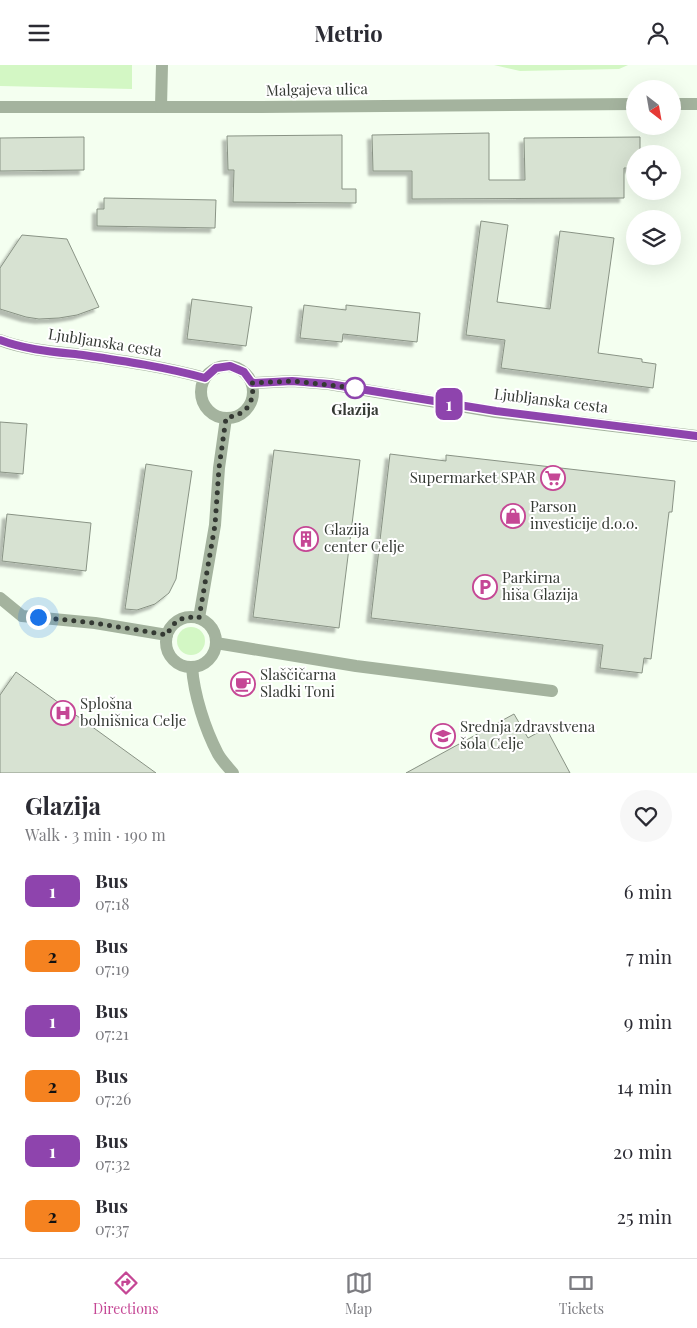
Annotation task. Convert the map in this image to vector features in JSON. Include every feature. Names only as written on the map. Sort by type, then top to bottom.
[{"type":"street","points":[[161,107],[162,65]]},
{"type":"street","name":"Malgajeva ulica","points":[[0,107],[626,104]]},
{"type":"street","points":[[681,104],[697,104]]},
{"type":"street","name":"Ljubljanska cesta","points":[[0,340],[27,348],[125,361],[205,378]]},
{"type":"street","points":[[230,366],[244,372],[252,383],[253,396],[248,407],[238,415],[226,418],[213,414],[204,404],[201,391],[205,378],[216,368],[230,366]]},
{"type":"street","name":"Ljubljanska cesta","points":[[252,383],[292,381],[329,384],[496,411],[697,436]]},
{"type":"street","points":[[199,618],[215,525],[219,468],[226,418]]},
{"type":"street","points":[[0,598],[22,615],[95,623],[167,635]]},
{"type":"street","points":[[183,618],[199,618],[206,622],[215,635],[216,643],[214,650],[206,662],[192,667],[184,666],[177,663],[167,650],[167,635],[170,627],[176,621],[183,618]]},
{"type":"street","points":[[216,643],[356,666],[552,691]]},
{"type":"street","points":[[192,667],[193,684],[203,717],[219,755],[233,773]]},
{"type":"green space","points":[[0,65],[132,65],[132,89],[0,86]]},
{"type":"green space","points":[[494,65],[628,65],[619,69],[520,71]]},
{"type":"green space","points":[[191,627],[201,631],[205,641],[201,651],[191,655],[181,651],[177,641],[181,631]]},
{"type":"building","points":[[489,133],[489,180],[525,180],[524,138],[640,137],[640,145],[626,145],[624,198],[412,199],[412,171],[373,171],[372,135]]},
{"type":"building","points":[[342,135],[342,189],[356,189],[356,203],[233,202],[234,170],[228,170],[227,136]]},
{"type":"building","points":[[84,137],[84,170],[0,171],[0,138]]},
{"type":"building","points":[[104,198],[216,200],[215,228],[97,226],[97,209],[104,209]]},
{"type":"building","points":[[481,221],[508,225],[497,302],[550,309],[560,231],[614,238],[598,353],[642,359],[642,362],[656,364],[653,388],[501,368],[505,340],[466,335]]},
{"type":"building","points":[[22,235],[67,239],[99,307],[77,315],[39,319],[0,309],[0,268]]},
{"type":"building","points":[[192,299],[252,307],[246,346],[187,339]]},
{"type":"building","points":[[304,305],[346,310],[346,305],[420,313],[417,342],[343,334],[342,342],[300,338]]},
{"type":"building","points":[[0,422],[27,424],[23,474],[0,472]]},
{"type":"building","name":"Glazija center Celje","points":[[274,450],[360,460],[339,628],[253,617]]},
{"type":"building","points":[[390,454],[446,461],[446,455],[675,481],[672,512],[669,512],[651,659],[644,658],[642,673],[600,668],[603,645],[371,618]]},
{"type":"building","points":[[146,464],[192,471],[176,579],[169,593],[155,604],[137,610],[125,609]]},
{"type":"building","points":[[7,514],[91,523],[86,571],[2,561]]},
{"type":"building","points":[[16,672],[156,773],[0,773],[0,695]]},
{"type":"building","points":[[514,714],[528,738],[546,728],[570,773],[406,773]]},
{"type":"bus line","name":"1","points":[[0,340],[27,348],[125,361],[205,378],[216,368],[230,366],[244,372],[252,383],[292,381],[329,384],[496,411],[697,436]]},
{"type":"place","name":"Glazija","points":[[355,388]]},
{"type":"place","name":"Supermarket SPAR","points":[[553,478]]},
{"type":"place","name":"Parson investicije d.o.o.","points":[[513,516]]},
{"type":"place","name":"Glazija center Celje","points":[[306,539]]},
{"type":"place","name":"Parkirna hiša Glazija","points":[[485,587]]},
{"type":"place","name":"Slaščičarna Sladki Toni","points":[[243,684]]},
{"type":"place","name":"Splošna bolnišnica Celje","points":[[63,713]]},
{"type":"place","name":"Srednja zdravstvena šola Celje","points":[[443,736]]},
{"type":"route","points":[[38,617],[95,623],[167,635],[170,627],[176,621],[183,618],[199,618],[215,525],[219,468],[226,418],[238,415],[248,407],[253,396],[252,383],[292,381],[355,388]]}]
